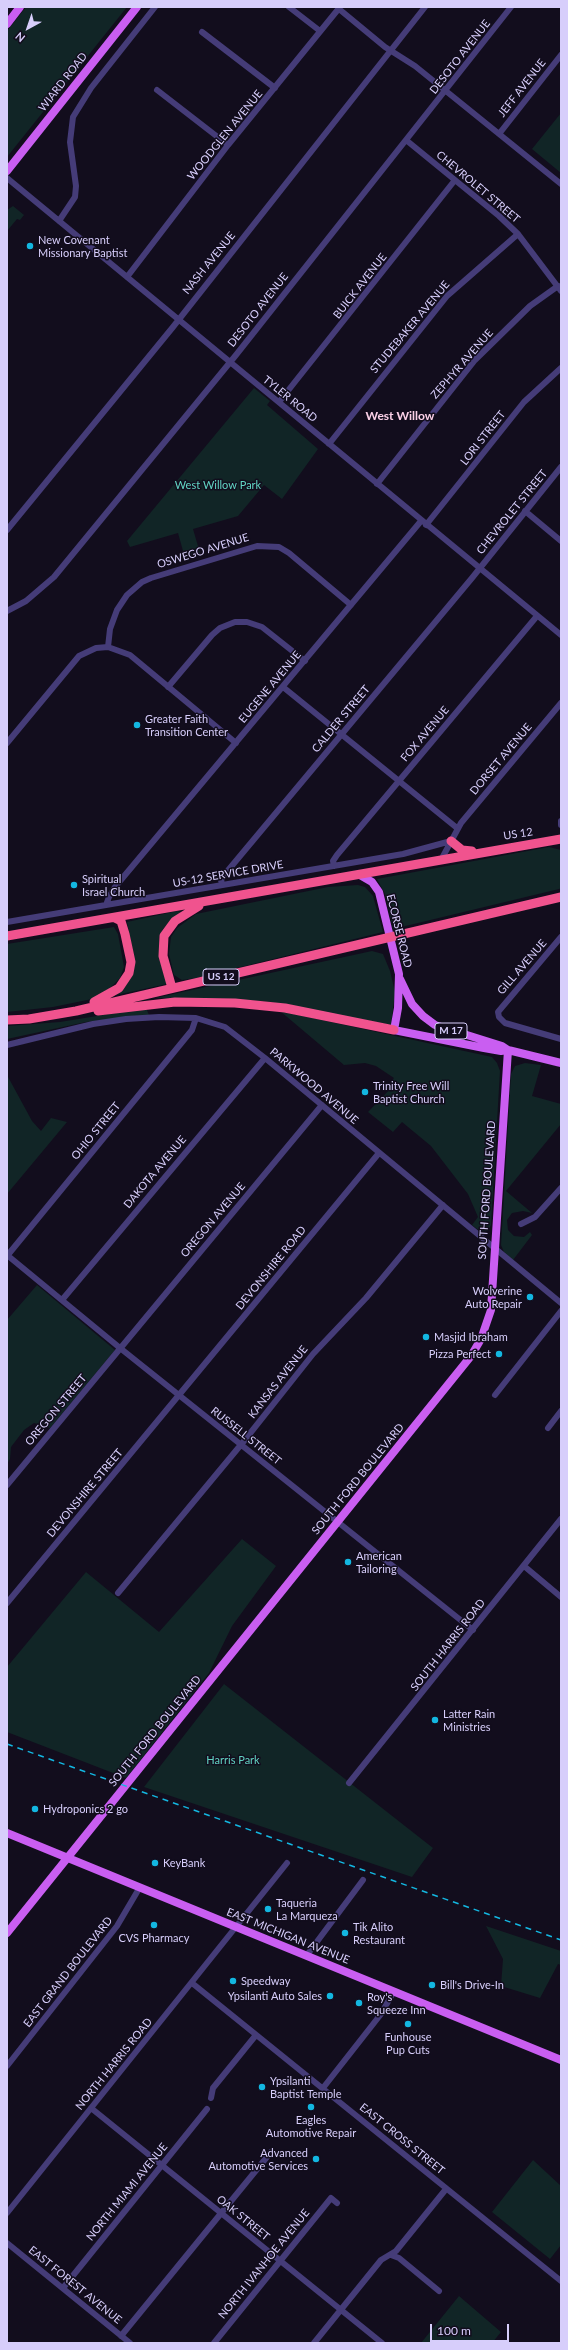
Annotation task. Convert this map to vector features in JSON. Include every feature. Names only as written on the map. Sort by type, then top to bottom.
[{"type":"highway","name":"US 12","points":[[7,936],[561,839]]},
{"type":"highway","points":[[452,840],[464,851],[540,840],[546,842]]},
{"type":"highway","name":"US 12","points":[[7,1020],[51,1016],[559,896]]},
{"type":"highway","points":[[172,988],[163,956],[164,936],[182,915],[211,901]]},
{"type":"highway","points":[[51,1016],[108,996],[119,988],[127,978],[131,962],[130,953],[123,925],[115,918]]},
{"type":"highway","points":[[51,1016],[175,1002],[235,1003],[285,1008],[394,1030]]},
{"type":"main road","points":[[7,14],[14,7]]},
{"type":"main road","points":[[7,24],[20,7]]},
{"type":"main road","name":"WIARD ROAD","points":[[7,171],[137,7]]},
{"type":"main road","name":"ECORSE ROAD","points":[[360,875],[372,882],[379,892],[399,976],[412,1004],[430,1021],[446,1030],[487,1041],[508,1050],[561,1063]]},
{"type":"main road","name":"ECORSE ROAD","points":[[399,976],[398,1008],[394,1030],[501,1051],[508,1050]]},
{"type":"main road","name":"SOUTH FORD BOULEVARD","points":[[7,1933],[457,1373],[481,1339],[491,1310],[508,1050]]},
{"type":"main road","name":"EAST MICHIGAN AVENUE","points":[[7,1833],[561,2060]]},
{"type":"street","points":[[59,221],[75,197],[76,186],[70,142],[73,117],[91,88],[155,7]]},
{"type":"street","points":[[289,7],[320,31]]},
{"type":"street","name":"NASH AVENUE","points":[[7,530],[178,319],[425,7]]},
{"type":"street","name":"DESOTO AVENUE","points":[[7,610],[26,601],[54,578],[230,363],[511,7]]},
{"type":"street","points":[[339,8],[391,51],[415,66],[561,184]]},
{"type":"street","name":"WOODGLEN AVENUE","points":[[126,277],[228,145],[339,8]]},
{"type":"street","points":[[202,32],[275,88]]},
{"type":"street","name":"JEFF AVENUE","points":[[499,134],[561,55]]},
{"type":"street","points":[[157,90],[228,145]]},
{"type":"street","name":"CHEVROLET STREET","points":[[406,140],[499,216],[518,234],[559,289]]},
{"type":"street","name":"TYLER ROAD","points":[[7,178],[561,636]]},
{"type":"street","name":"BUICK AVENUE","points":[[279,402],[455,180]]},
{"type":"street","name":"STUDEBAKER AVENUE","points":[[329,444],[447,296],[518,234]]},
{"type":"street","name":"ZEPHYR AVENUE","points":[[377,484],[475,360],[530,306],[559,289]]},
{"type":"street","name":"LORI STREET","points":[[424,523],[524,402],[561,368]]},
{"type":"street","name":"CHEVROLET STREET","points":[[479,569],[561,467]]},
{"type":"street","points":[[525,512],[561,541]]},
{"type":"street","name":"EUGENE AVENUE","points":[[106,905],[115,887],[351,605],[424,523]]},
{"type":"street","name":"OSWEGO AVENUE","points":[[108,647],[110,630],[117,610],[127,595],[142,582],[257,546],[279,547],[289,553],[351,605]]},
{"type":"street","name":"CALDER STREET","points":[[222,885],[221,880],[225,874],[479,569]]},
{"type":"street","name":"FOX AVENUE","points":[[334,866],[334,859],[537,616]]},
{"type":"street","points":[[168,687],[212,635],[220,628],[235,622],[247,622],[262,627],[304,661]]},
{"type":"street","points":[[7,743],[79,656],[96,648],[108,647],[130,655],[236,743]]},
{"type":"street","points":[[283,687],[340,735],[458,828]]},
{"type":"street","name":"DORSET AVENUE","points":[[452,840],[458,828],[561,703]]},
{"type":"street","points":[[441,860],[452,840]]},
{"type":"street","name":"US-12 SERVICE DRIVE","points":[[7,922],[403,854],[452,840]]},
{"type":"street","name":"GILL AVENUE","points":[[561,937],[498,1012],[499,1017],[505,1023],[561,1040]]},
{"type":"street","name":"PARKWOOD AVENUE","points":[[7,1045],[93,1024],[159,1017],[196,1018],[225,1027],[265,1058],[561,1303]]},
{"type":"street","name":"OHIO STREET","points":[[7,1255],[192,1030],[196,1018]]},
{"type":"street","name":"DAKOTA AVENUE","points":[[62,1300],[265,1058]]},
{"type":"street","name":"OREGON AVENUE","points":[[120,1348],[322,1105]]},
{"type":"street","name":"DEVONSHIRE ROAD","points":[[179,1395],[379,1153]]},
{"type":"street","points":[[521,1224],[535,1217],[561,1188]]},
{"type":"street","name":"KANSAS AVENUE","points":[[118,1593],[241,1445],[313,1354],[366,1298],[443,1205]]},
{"type":"street","name":"RUSSELL STREET","points":[[7,1255],[120,1348],[473,1630]]},
{"type":"street","points":[[494,1395],[561,1311]]},
{"type":"street","name":"OREGON STREET","points":[[7,1485],[120,1348]]},
{"type":"street","name":"DEVONSHIRE STREET","points":[[7,1603],[179,1395]]},
{"type":"street","points":[[548,1428],[561,1411]]},
{"type":"street","name":"SOUTH HARRIS ROAD","points":[[349,1783],[561,1519]]},
{"type":"street","points":[[524,1566],[561,1597]]},
{"type":"street","points":[[236,1927],[287,1863]]},
{"type":"street","points":[[307,1955],[363,1880]]},
{"type":"street","name":"EAST GRAND BOULEVARD","points":[[7,2066],[117,1926],[140,1888]]},
{"type":"street","name":"NORTH HARRIS ROAD","points":[[7,2213],[236,1927]]},
{"type":"street","name":"EAST CROSS STREET","points":[[192,1983],[561,2281]]},
{"type":"street","points":[[323,2088],[381,2014],[394,1991]]},
{"type":"street","points":[[211,2098],[213,2088],[256,2035]]},
{"type":"street","name":"OAK STREET","points":[[91,2108],[382,2343]]},
{"type":"street","name":"NORTH MIAMI AVENUE","points":[[63,2288],[207,2109]]},
{"type":"street","points":[[121,2336],[220,2212],[271,2152]]},
{"type":"street","points":[[314,2343],[381,2260],[391,2255],[446,2189]]},
{"type":"street","name":"NORTH IVANHOE AVENUE","points":[[214,2343],[280,2261],[329,2196],[337,2203]]},
{"type":"street","name":"EAST FOREST AVENUE","points":[[7,2243],[130,2343]]},
{"type":"street","points":[[391,2255],[399,2258],[439,2291]]},
{"type":"green space","points":[[26,7],[127,7],[7,157],[7,31]]},
{"type":"green space","points":[[561,113],[561,173],[532,149]]},
{"type":"green space","points":[[13,206],[24,215],[20,220],[17,219],[7,231],[7,210]]},
{"type":"green space","name":"West Willow Park","points":[[254,388],[270,401],[267,405],[318,449],[282,499],[264,485],[238,516],[193,529],[200,553],[185,558],[178,533],[130,547],[127,541]]},
{"type":"green space","points":[[549,847],[561,850],[561,888],[393,929],[385,894],[377,879]]},
{"type":"green space","points":[[358,885],[365,887],[373,896],[383,932],[196,978],[182,980],[174,975],[169,954],[171,937],[177,928],[196,914],[328,887]]},
{"type":"green space","points":[[177,911],[181,912],[163,929],[159,937],[159,957],[167,984],[116,995],[123,990],[133,974],[134,956],[127,922]]},
{"type":"green space","points":[[114,927],[118,934],[124,967],[120,978],[109,989],[92,999],[53,1007],[7,1012],[7,944]]},
{"type":"green space","points":[[372,951],[383,954],[390,971],[395,992],[391,1025],[270,1002],[216,998],[155,998]]},
{"type":"green space","points":[[146,1008],[149,1015],[86,1022],[7,1039],[7,1026],[60,1022]]},
{"type":"green space","points":[[280,1011],[492,1057],[497,1063],[500,1071],[491,1225],[488,1231],[481,1232],[472,1225],[478,1217],[468,1194],[431,1146],[402,1122],[393,1132],[368,1112],[393,1086],[391,1082],[394,1078],[376,1066],[365,1063],[344,1065]]},
{"type":"green space","points":[[525,1063],[541,1065],[532,1096],[561,1104],[561,1124],[506,1191],[532,1213],[523,1211],[512,1213],[507,1220],[508,1230],[514,1236],[524,1237],[530,1232],[532,1235],[513,1260],[504,1252],[501,1245],[511,1074],[515,1066]]},
{"type":"green space","points":[[7,1075],[32,1121],[41,1131],[51,1118],[67,1122],[7,1194]]},
{"type":"green space","points":[[37,1285],[115,1350],[50,1428],[34,1423],[24,1430],[11,1447],[10,1459],[7,1464],[7,1320]]},
{"type":"green space","points":[[242,1539],[276,1566],[232,1626],[209,1673],[126,1778],[7,1732],[7,1667],[86,1572],[159,1632]]},
{"type":"green space","name":"Harris Park","points":[[224,1684],[433,1848],[412,1877],[144,1787]]},
{"type":"green space","points":[[486,1926],[561,1951],[561,1965],[558,1964],[540,1998],[501,1986],[503,1959]]},
{"type":"green space","points":[[533,2160],[561,2186],[561,2245],[550,2259],[492,2212]]},
{"type":"green space","points":[[459,2296],[501,2332],[492,2343],[421,2343]]},
{"type":"railway","points":[[7,1744],[561,1940]]},
{"type":"place","name":"New Covenant Missionary Baptist","points":[[30,246]]},
{"type":"place","name":"Greater Faith Transition Center","points":[[137,725]]},
{"type":"place","name":"Spiritual Israel Church","points":[[74,885]]},
{"type":"place","name":"Trinity Free Will Baptist Church","points":[[365,1092]]},
{"type":"place","name":"Wolverine Auto Repair","points":[[530,1297]]},
{"type":"place","name":"Masjid Ibraham","points":[[426,1337]]},
{"type":"place","name":"Pizza Perfect","points":[[499,1354]]},
{"type":"place","name":"American Tailoring","points":[[348,1562]]},
{"type":"place","name":"Latter Rain Ministries","points":[[435,1720]]},
{"type":"place","name":"Hydroponics 2 go","points":[[35,1809]]},
{"type":"place","name":"KeyBank","points":[[155,1863]]},
{"type":"place","name":"Taqueria La Marqueza","points":[[268,1909]]},
{"type":"place","name":"CVS Pharmacy","points":[[154,1925]]},
{"type":"place","name":"Tik Alito Restaurant","points":[[345,1933]]},
{"type":"place","name":"Speedway","points":[[233,1981]]},
{"type":"place","name":"Bill's Drive-In","points":[[432,1985]]},
{"type":"place","name":"Ypsilanti Auto Sales","points":[[330,1996]]},
{"type":"place","name":"Roy's Squeeze Inn","points":[[359,2003]]},
{"type":"place","name":"Funhouse Pup Cuts","points":[[408,2024]]},
{"type":"place","name":"Ypsilanti Baptist Temple","points":[[262,2087]]},
{"type":"place","name":"Eagles Automotive Repair","points":[[311,2107]]},
{"type":"place","name":"Advanced Automotive Services","points":[[316,2159]]},
{"type":"district","name":"West Willow","points":[[400,416]]}]
